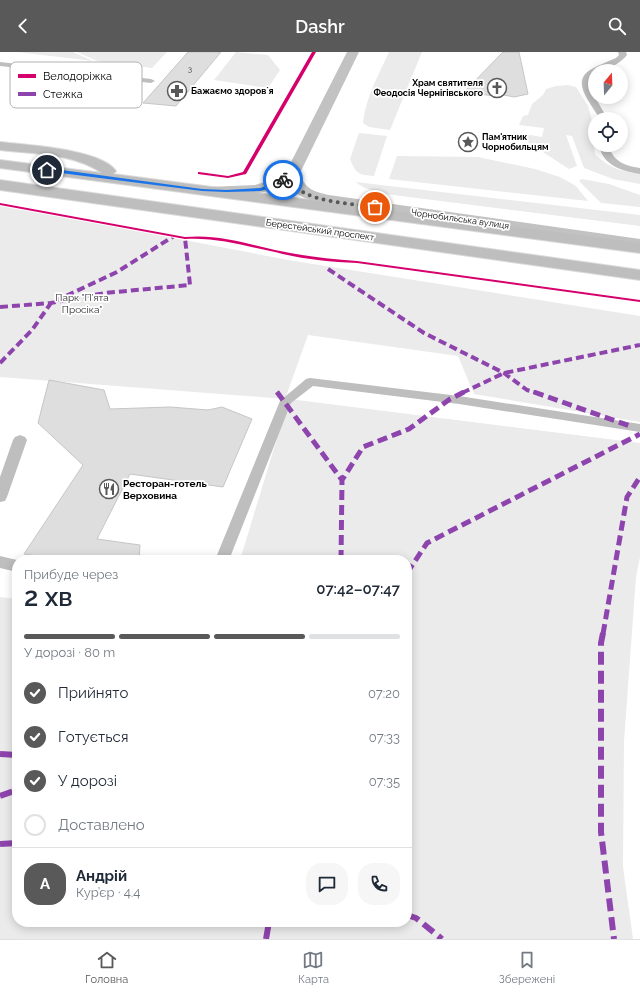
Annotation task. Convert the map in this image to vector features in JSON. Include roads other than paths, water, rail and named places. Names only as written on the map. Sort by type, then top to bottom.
[{"type":"highway","points":[[0,146],[75,156],[102,165],[109,171],[109,178]]},
{"type":"highway","points":[[0,164],[640,248]]},
{"type":"highway","name":"Берестейський проспект","points":[[0,185],[640,275]]},
{"type":"main road","points":[[202,190],[238,192],[261,190],[276,184],[293,173],[353,52]]},
{"type":"main road","name":"Чорнобильська вулиця","points":[[293,173],[294,182],[299,189],[308,194],[328,200],[640,244]]},
{"type":"lane","points":[[598,112],[583,82],[585,77],[593,72],[620,59],[623,55],[622,52]]},
{"type":"lane","points":[[0,64],[10,65]]},
{"type":"lane","points":[[142,80],[151,81]]},
{"type":"lane","points":[[604,152],[610,161],[620,166],[640,171]]},
{"type":"lane","points":[[224,555],[286,401],[310,382],[459,400],[640,428]]},
{"type":"lane","points":[[0,497],[20,440]]},
{"type":"lane","points":[[0,562],[12,565]]},
{"type":"place","name":"Храм святителя Феодосія Чернігівського","points":[[497,88]]},
{"type":"place","name":"Бажаємо здоровʼя","points":[[177,91]]},
{"type":"place","name":"Пам'ятник Чорнобильцям","points":[[468,142]]},
{"type":"place","name":"Ресторан-готель Верховина","points":[[109,489]]},
{"type":"park label","name":"Парк \"П'ята Просіка\"","points":[[82,302]]}]
